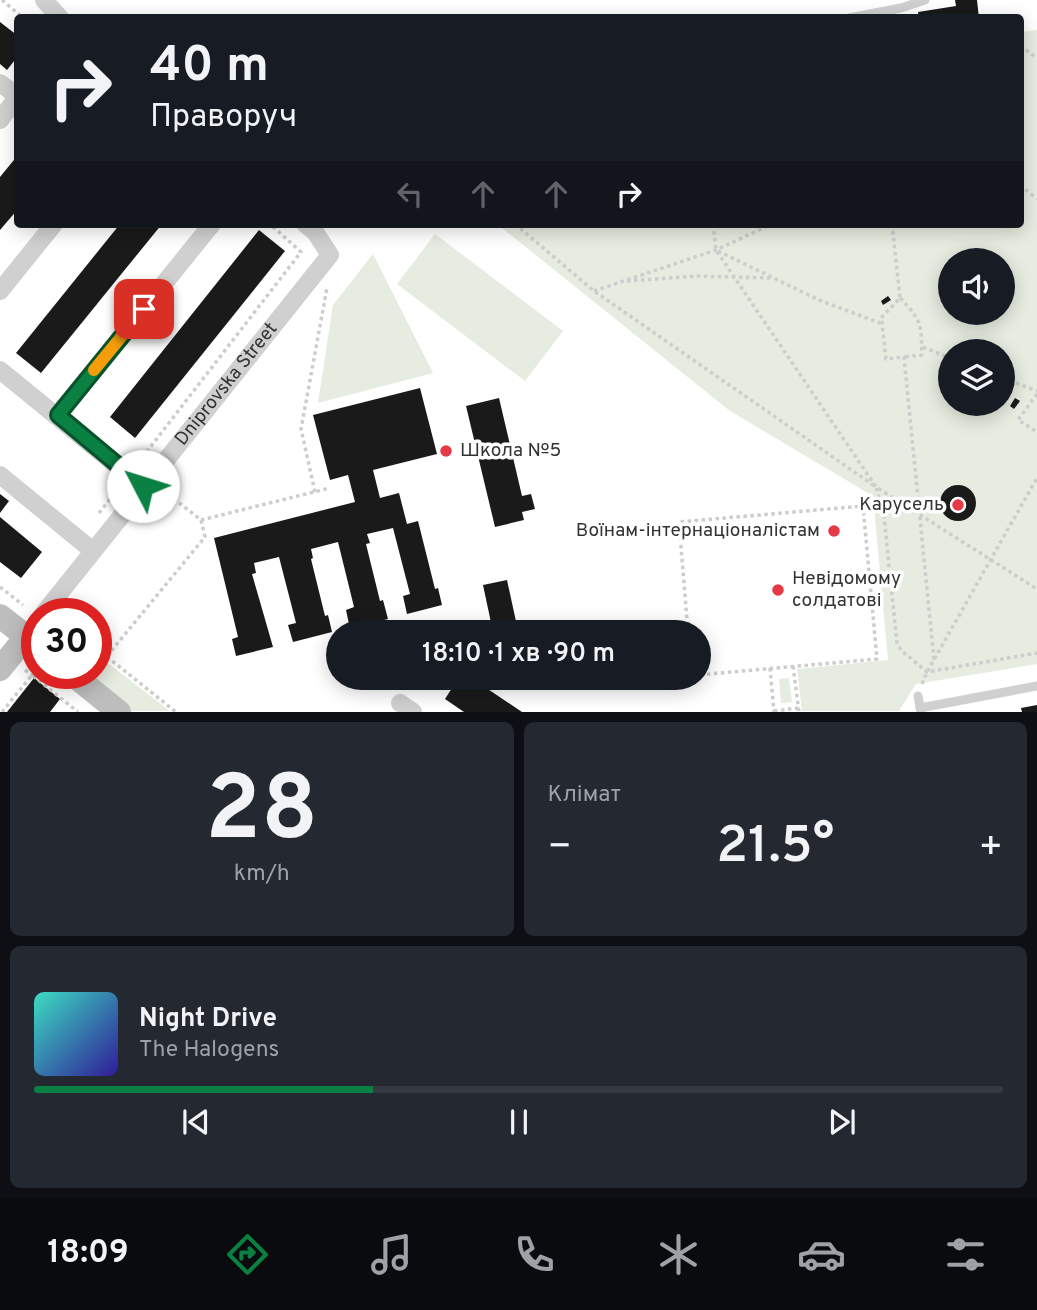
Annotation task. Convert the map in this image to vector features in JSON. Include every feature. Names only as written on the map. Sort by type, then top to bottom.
[{"type":"street","points":[[44,0],[56,14]]},
{"type":"street","points":[[0,83],[14,94]]},
{"type":"street","points":[[0,120],[14,100]]},
{"type":"street","points":[[0,291],[51,228]]},
{"type":"street","points":[[58,415],[209,228]]},
{"type":"street","name":"Dniprovska Street","points":[[52,598],[86,545],[152,487],[330,255],[316,228]]},
{"type":"street","points":[[0,370],[129,474],[152,487]]},
{"type":"street","points":[[0,475],[86,545]]},
{"type":"street","points":[[0,616],[21,622]]},
{"type":"street","name":"Dniprovska Street","points":[[4,664],[21,642]]},
{"type":"street","points":[[91,689],[119,712]]},
{"type":"lane","points":[[870,14],[925,0]]},
{"type":"lane","points":[[918,696],[920,710],[1037,686]]},
{"type":"path","points":[[2,0],[18,14]]},
{"type":"path","points":[[86,545],[129,474],[301,252],[274,228]]},
{"type":"path","points":[[520,228],[594,291],[876,487],[1037,589]]},
{"type":"path","points":[[713,228],[716,250],[876,487],[884,516],[897,643],[902,651],[927,672],[1037,653]]},
{"type":"path","points":[[594,291],[716,250],[763,228]]},
{"type":"path","points":[[892,228],[900,298],[919,318],[922,355],[886,359],[881,318],[900,298]]},
{"type":"path","points":[[716,250],[819,300],[882,323]]},
{"type":"path","points":[[622,281],[696,276],[771,278]]},
{"type":"path","points":[[315,492],[302,429],[327,287]]},
{"type":"path","points":[[922,346],[938,353]]},
{"type":"path","points":[[904,357],[934,660]]},
{"type":"path","points":[[1015,383],[1037,392],[1018,420],[1037,432]]},
{"type":"path","points":[[918,696],[927,672],[1037,478]]},
{"type":"path","points":[[112,650],[205,537],[201,520],[152,487]]},
{"type":"path","points":[[201,520],[330,488]]},
{"type":"path","points":[[687,620],[679,522],[863,506],[877,659],[711,674]]},
{"type":"path","points":[[0,587],[21,610]]},
{"type":"path","points":[[112,660],[176,712]]},
{"type":"path","points":[[770,668],[774,711],[798,710],[793,666]]},
{"type":"path","points":[[2,712],[32,675],[79,712]]},
{"type":"shaded area","points":[[1037,30],[1037,664],[916,684],[899,711],[802,711],[797,669],[888,660],[873,496],[730,411],[502,228],[1024,228],[1024,32]]},
{"type":"shaded area","points":[[435,234],[563,331],[525,381],[397,284]]},
{"type":"shaded area","points":[[373,254],[433,373],[318,403],[333,305]]},
{"type":"shaded area","points":[[112,666],[170,711],[131,711],[103,689],[112,689]]},
{"type":"shaded area","points":[[789,678],[792,702],[781,703],[779,679]]},
{"type":"building","points":[[955,0],[977,0],[979,14],[918,14],[918,12],[956,6]]},
{"type":"building","points":[[0,22],[14,33],[14,61],[7,70],[0,64]]},
{"type":"building","points":[[14,160],[14,214],[0,230],[0,177]]},
{"type":"building","points":[[117,228],[159,228],[41,373],[16,353]]},
{"type":"building","points":[[259,230],[285,251],[135,438],[110,417]]},
{"type":"building","points":[[888,296],[891,300],[883,305],[881,301]]},
{"type":"building","points":[[420,388],[437,454],[373,470],[380,498],[399,493],[407,524],[418,521],[435,589],[438,588],[442,605],[407,614],[403,596],[410,594],[393,528],[367,534],[370,543],[366,544],[380,601],[383,600],[388,619],[348,620],[346,610],[354,607],[338,542],[311,549],[325,616],[328,615],[329,620],[326,620],[326,634],[293,642],[288,625],[296,623],[279,557],[254,563],[256,573],[252,574],[273,647],[236,656],[232,639],[238,637],[214,538],[355,502],[348,475],[330,480],[313,415]]},
{"type":"building","points":[[499,398],[522,496],[531,494],[535,509],[522,512],[524,520],[495,527],[466,406]]},
{"type":"building","name":"Карусель","points":[[958,485],[970,491],[976,503],[970,515],[958,521],[946,515],[940,503],[946,491]]},
{"type":"building","points":[[0,494],[9,501],[0,513]]},
{"type":"building","points":[[0,517],[42,552],[21,578],[0,562]]},
{"type":"building","points":[[507,580],[516,620],[490,620],[483,585]]},
{"type":"building","points":[[25,689],[48,689],[60,699],[50,712],[7,712]]},
{"type":"building","points":[[451,690],[489,690],[522,712],[464,712],[445,699]]},
{"type":"building","points":[[1037,705],[1037,712],[1022,712],[1021,708]]},
{"type":"slow traffic","points":[[94,370],[126,331]]},
{"type":"place","name":"Школа №5","points":[[446,451]]},
{"type":"place","name":"Карусель","points":[[958,505]]},
{"type":"place","name":"Воїнам-інтернаціоналістам","points":[[834,531]]},
{"type":"place","name":"Невідомому солдатові","points":[[778,590]]},
{"type":"route","points":[[143,486],[58,415],[144,309]]}]
